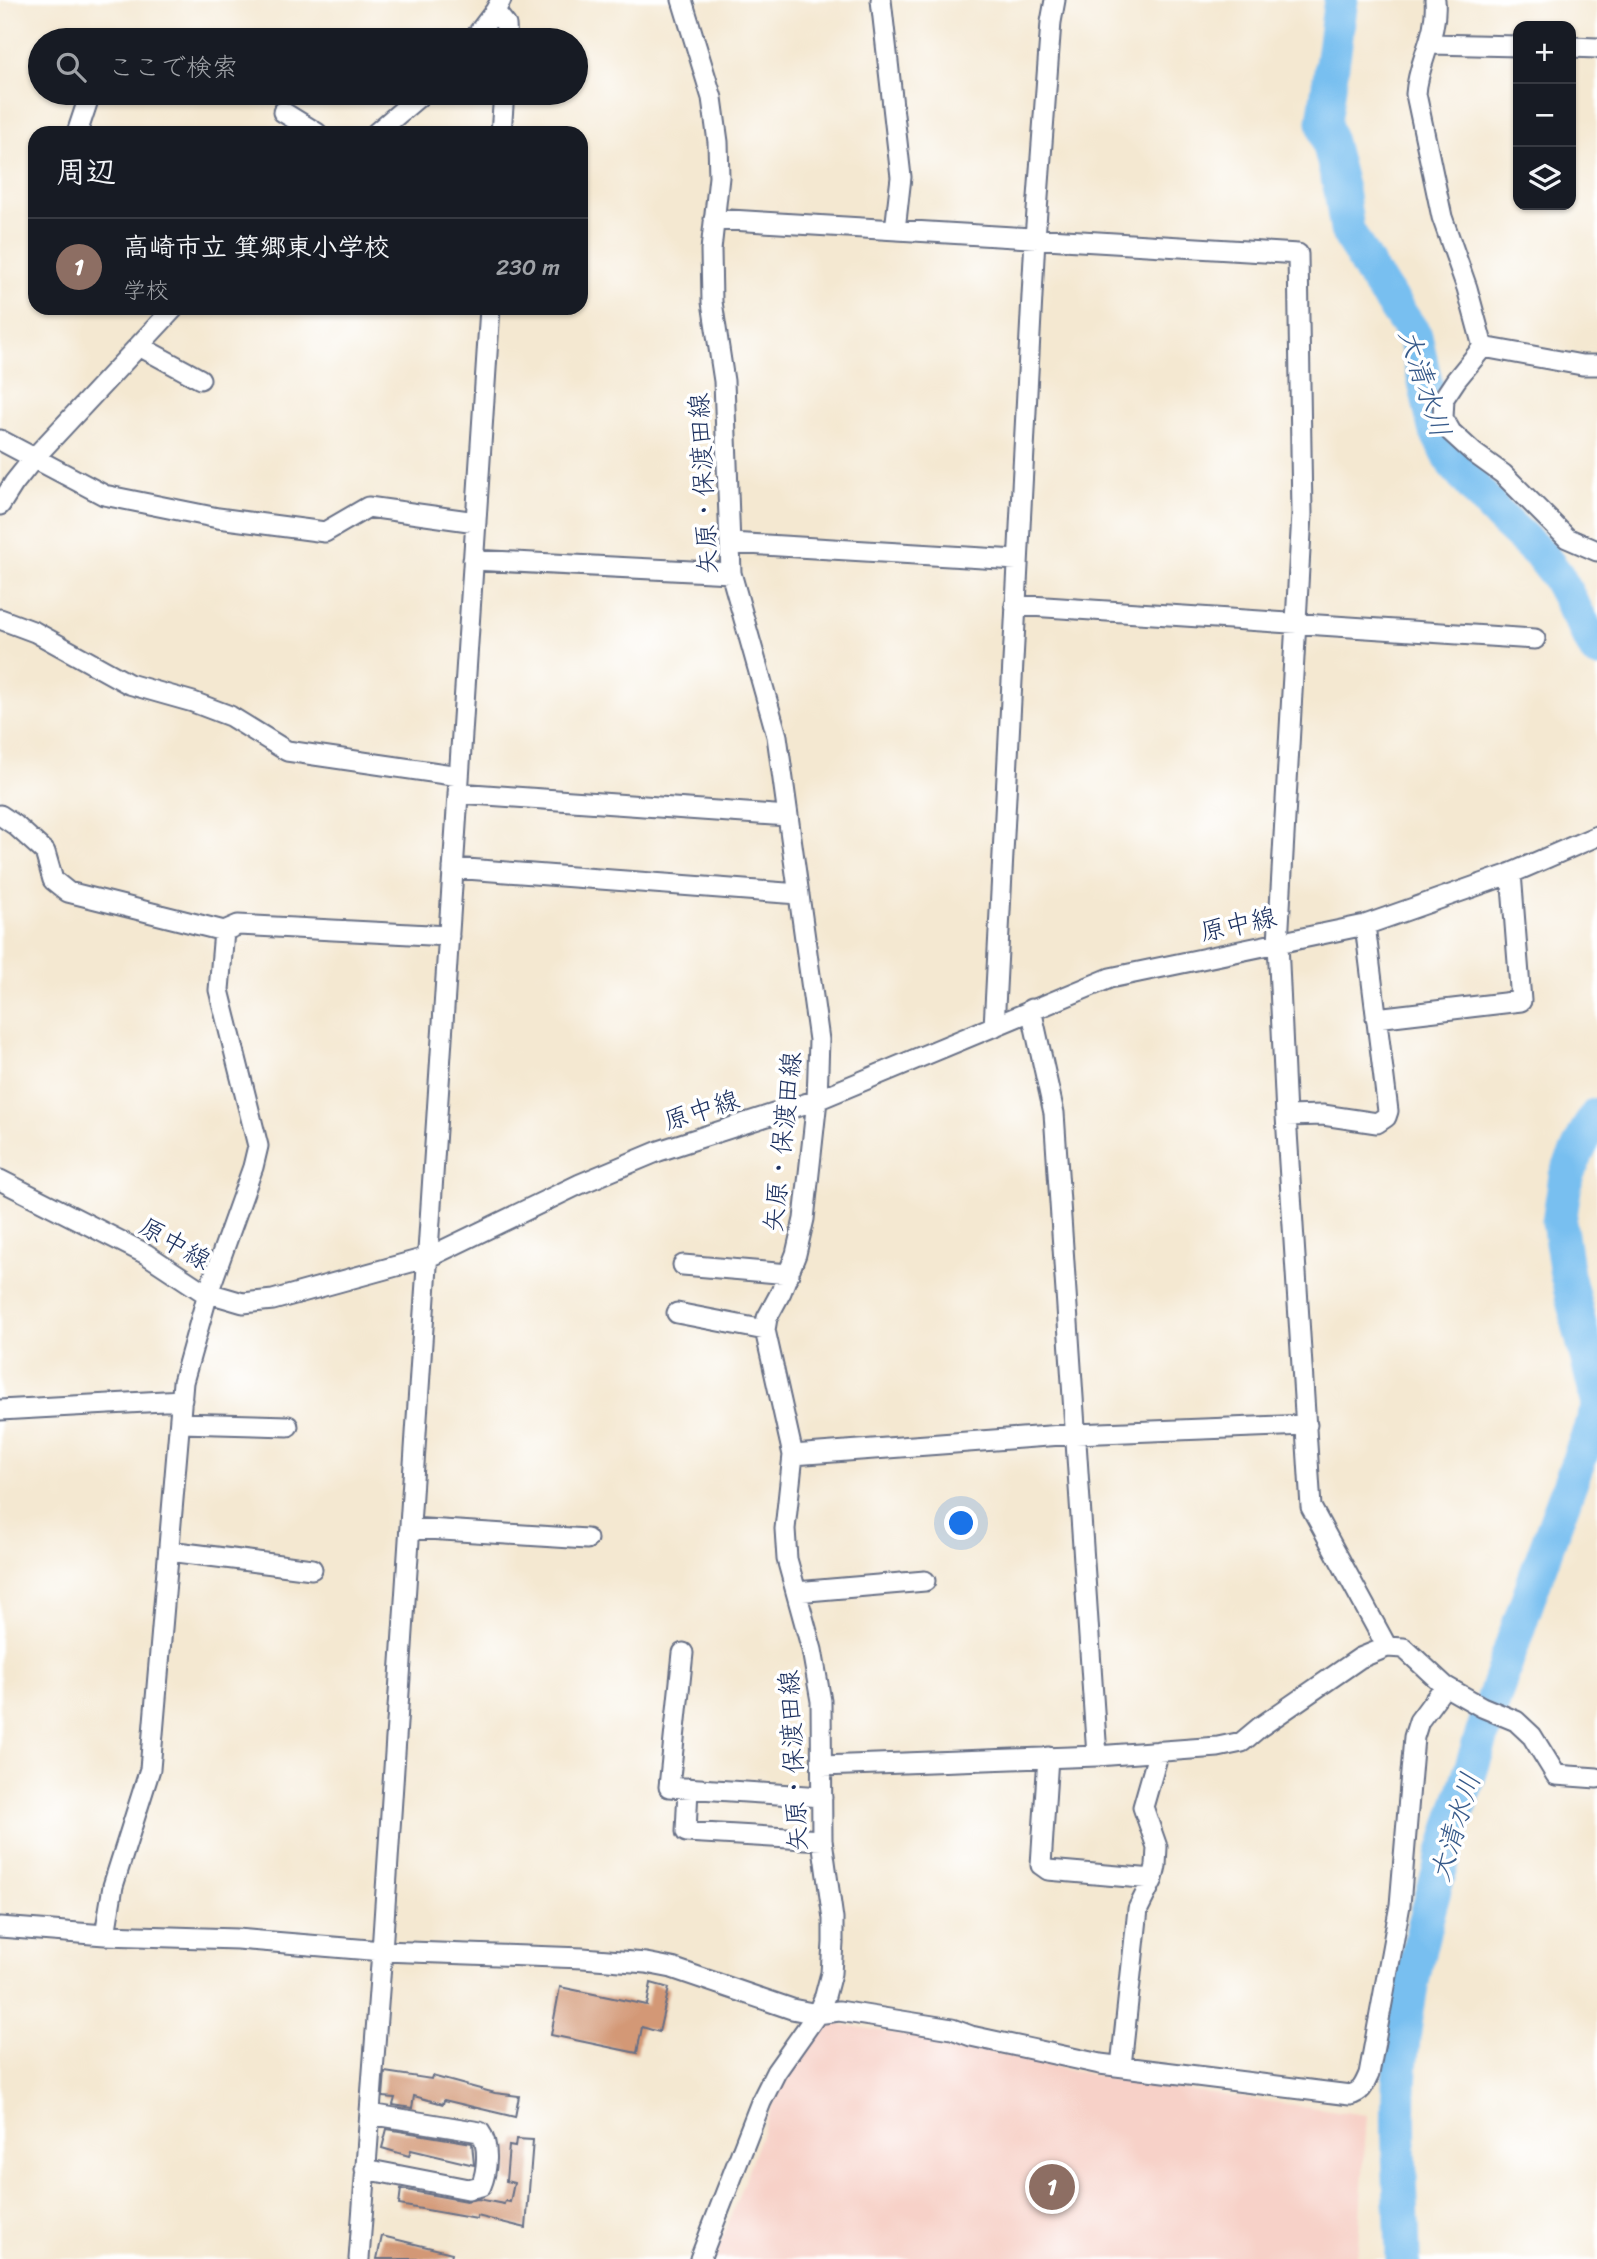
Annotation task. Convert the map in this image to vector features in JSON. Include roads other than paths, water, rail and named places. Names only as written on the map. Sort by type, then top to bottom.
[{"type":"street","name":"矢原・保渡田線","points":[[682,0],[712,98],[717,131],[719,177],[711,250],[712,302],[724,382],[731,573],[777,736],[819,1040],[817,1100],[804,1219],[789,1274],[767,1318],[765,1330],[793,1455],[785,1529],[787,1559],[812,1650],[821,1701],[821,1840],[833,1919],[831,1973],[825,1996],[817,2014],[776,2072],[761,2102],[700,2259]]},
{"type":"street","points":[[881,0],[901,177],[895,230]]},
{"type":"street","points":[[993,1027],[1035,238],[1051,22],[1055,0]]},
{"type":"street","points":[[1435,0],[1436,17],[1431,44],[1417,78],[1416,94],[1441,217],[1468,288],[1483,347]]},
{"type":"street","points":[[482,28],[498,6]]},
{"type":"street","points":[[498,6],[506,28]]},
{"type":"street","points":[[1431,44],[1513,46]]},
{"type":"street","points":[[1576,47],[1597,48]]},
{"type":"street","points":[[79,126],[86,105]]},
{"type":"street","points":[[384,126],[409,105]]},
{"type":"street","points":[[502,126],[503,105]]},
{"type":"street","points":[[283,112],[306,126]]},
{"type":"street","points":[[714,219],[1298,254],[1301,514],[1278,943],[1286,1116],[1311,1507],[1387,1647]]},
{"type":"street","points":[[0,505],[34,458],[168,315]]},
{"type":"street","points":[[359,2259],[411,1528],[490,315]]},
{"type":"street","points":[[139,346],[200,379]]},
{"type":"street","points":[[1483,347],[1582,365],[1597,365]]},
{"type":"street","points":[[1483,347],[1444,398],[1443,418],[1451,432],[1503,474],[1567,538],[1597,551]]},
{"type":"street","points":[[0,440],[104,495],[218,518],[325,531],[368,507],[476,522]]},
{"type":"street","points":[[731,543],[1017,559]]},
{"type":"street","points":[[473,560],[731,573]]},
{"type":"street","points":[[1014,605],[1535,639]]},
{"type":"street","points":[[0,619],[35,632],[129,684],[193,702],[230,716],[287,751],[459,785],[788,816]]},
{"type":"street","points":[[0,815],[45,852],[53,880],[68,892],[224,931],[239,925],[449,936]]},
{"type":"street","name":"原中線","points":[[0,1180],[146,1254],[208,1293],[243,1303],[273,1300],[429,1257],[580,1184],[659,1152],[817,1100],[1110,978],[1364,925],[1511,873],[1597,836]]},
{"type":"street","points":[[453,868],[799,894]]},
{"type":"street","points":[[1377,1018],[1521,1001],[1511,873]]},
{"type":"street","points":[[1286,1116],[1323,1115],[1377,1123],[1386,1117],[1388,1111],[1364,925]]},
{"type":"street","points":[[105,1935],[113,1886],[150,1769],[183,1382],[208,1293],[258,1146],[219,990],[224,931]]},
{"type":"street","points":[[1031,1009],[1054,1113],[1097,1756]]},
{"type":"street","points":[[683,1265],[789,1274]]},
{"type":"street","points":[[677,1313],[765,1330]]},
{"type":"street","points":[[0,1410],[182,1400]]},
{"type":"street","points":[[180,1423],[288,1426]]},
{"type":"street","points":[[793,1455],[1075,1434],[1307,1425]]},
{"type":"street","points":[[411,1528],[587,1539]]},
{"type":"street","points":[[169,1551],[313,1569]]},
{"type":"street","points":[[796,1592],[925,1581]]},
{"type":"street","points":[[822,1766],[1097,1756],[1218,1747],[1242,1742],[1360,1658],[1387,1647],[1404,1648],[1445,1686],[1482,1707],[1516,1721],[1532,1736],[1556,1775],[1597,1778]]},
{"type":"street","points":[[683,1653],[669,1787],[822,1797]]},
{"type":"street","points":[[0,1927],[105,1935],[237,1939],[382,1951],[583,1958],[646,1963],[672,1968],[792,2009],[817,2014],[839,2011],[952,2029],[971,2036],[1100,2064],[1350,2095],[1363,2089],[1369,2074],[1400,1905],[1414,1737],[1419,1721],[1445,1686]]},
{"type":"street","points":[[1121,2066],[1138,1909],[1153,1879],[1157,1847],[1143,1807],[1159,1751]]},
{"type":"street","points":[[1048,1757],[1041,1865],[1048,1870],[1153,1879]]},
{"type":"street","points":[[688,1788],[686,1832],[821,1840]]},
{"type":"street","points":[[365,2169],[468,2189],[481,2186],[485,2175],[485,2142],[480,2132],[370,2114]]},
{"type":"waterway","name":"大清水川","points":[[1341,0],[1324,122],[1341,190],[1347,230],[1369,269],[1415,336],[1435,428],[1454,464],[1500,517],[1542,556],[1557,576],[1597,651]]},
{"type":"waterway","name":"大清水川","points":[[1597,1115],[1566,1176],[1559,1222],[1567,1275],[1597,1397]]},
{"type":"waterway","name":"大清水川","points":[[1403,2259],[1400,2074],[1407,2012],[1421,1941],[1450,1835],[1501,1677],[1597,1412]]},
{"type":"place","name":"高崎市立 箕郷東小学校","points":[[1052,2187]]}]
